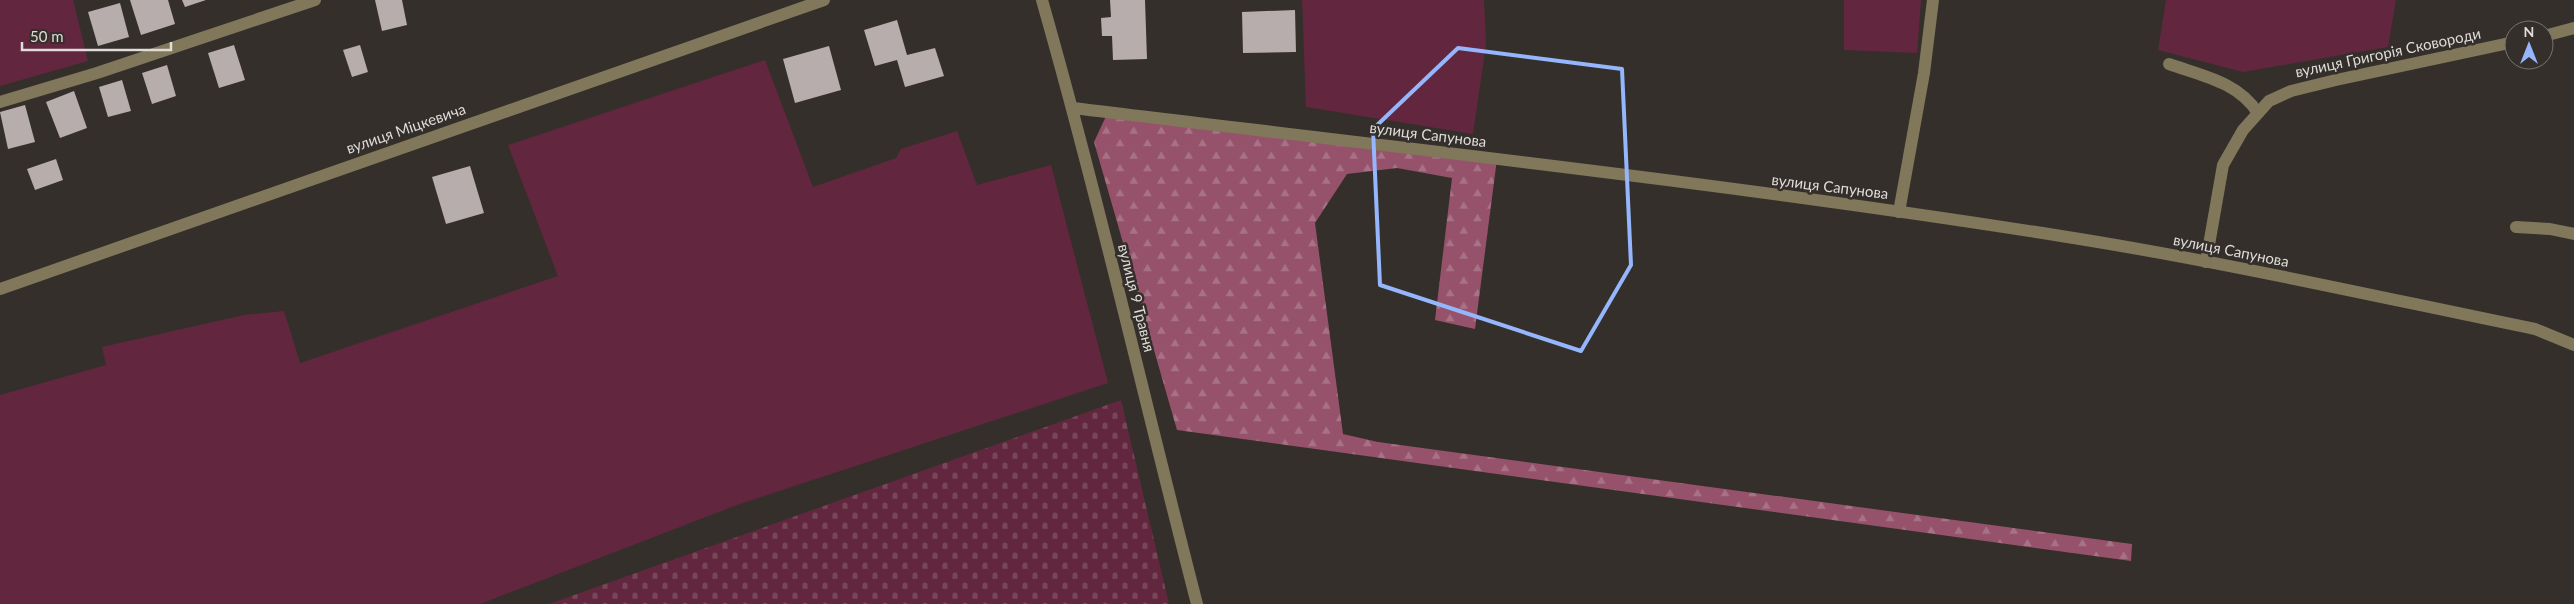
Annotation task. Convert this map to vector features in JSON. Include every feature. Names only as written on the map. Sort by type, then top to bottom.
[{"type":"street","points":[[0,102],[315,0]]},
{"type":"street","name":"вулиця Міцкевича","points":[[0,289],[824,0]]},
{"type":"street","name":"вулиця 9 Травня","points":[[1042,0],[1072,108],[1143,398],[1197,604]]},
{"type":"street","points":[[1899,212],[1924,73],[1933,0]]},
{"type":"street","points":[[2554,33],[2574,28]]},
{"type":"street","name":"вулиця Григорія Сковороди","points":[[2206,262],[2223,165],[2243,130],[2269,101],[2291,91],[2504,44]]},
{"type":"street","points":[[2170,64],[2229,85],[2250,101],[2258,113]]},
{"type":"street","name":"вулиця Сапунова","points":[[1072,108],[1530,164],[1899,212],[2064,236],[2206,262],[2536,329],[2574,345]]},
{"type":"street","points":[[2516,227],[2550,229],[2574,234]]},
{"type":"highlighted area","points":[[1458,48],[1622,69],[1631,265],[1581,351],[1380,285],[1373,129]]},
{"type":"green space","points":[[0,0],[73,0],[88,61],[0,86]]},
{"type":"green space","points":[[1302,0],[1484,0],[1486,44],[1473,134],[1306,107]]},
{"type":"green space","points":[[1844,0],[1921,0],[1917,53],[1844,50]]},
{"type":"green space","points":[[2166,0],[2396,0],[2388,47],[2243,72],[2158,50]]},
{"type":"green space","points":[[765,60],[813,187],[896,158],[901,149],[957,131],[977,185],[1051,165],[1108,383],[737,505],[480,604],[0,604],[0,395],[106,365],[102,347],[244,315],[284,311],[300,363],[558,276],[508,145]]},
{"type":"green space","points":[[1108,112],[1497,159],[1475,329],[1435,320],[1452,178],[1397,168],[1347,174],[1315,223],[1343,434],[1378,442],[2132,544],[2131,561],[1177,430],[1094,142]]},
{"type":"green space","points":[[1121,400],[1169,604],[549,604]]},
{"type":"building","points":[[130,0],[168,0],[175,24],[141,35]]},
{"type":"building","points":[[182,0],[206,0],[185,7]]},
{"type":"building","points":[[375,0],[402,0],[407,25],[382,31]]},
{"type":"building","points":[[1110,0],[1145,0],[1147,59],[1113,60],[1112,36],[1102,36],[1101,18],[1111,17]]},
{"type":"building","points":[[120,3],[129,37],[98,46],[88,12]]},
{"type":"building","points":[[1295,10],[1296,52],[1243,53],[1242,12]]},
{"type":"building","points":[[897,20],[907,55],[935,48],[944,76],[905,87],[897,60],[875,66],[864,30]]},
{"type":"building","points":[[234,45],[245,80],[219,88],[208,53]]},
{"type":"building","points":[[360,45],[368,72],[352,77],[343,50]]},
{"type":"building","points":[[829,46],[841,90],[795,103],[783,59]]},
{"type":"building","points":[[167,65],[176,96],[152,104],[142,73]]},
{"type":"building","points":[[122,80],[131,111],[108,117],[99,87]]},
{"type":"building","points":[[74,91],[87,128],[60,138],[46,102]]},
{"type":"building","points":[[25,105],[35,142],[8,149],[0,112]]},
{"type":"building","points":[[56,159],[63,180],[35,190],[27,169]]},
{"type":"building","points":[[470,166],[484,213],[446,224],[432,177]]}]
